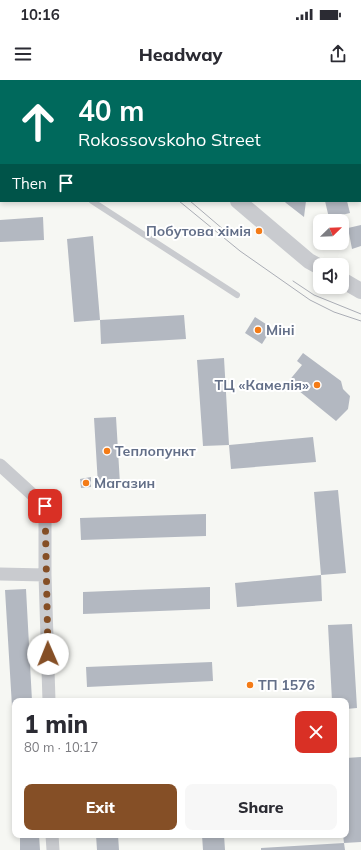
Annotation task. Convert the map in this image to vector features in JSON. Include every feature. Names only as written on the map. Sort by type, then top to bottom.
[{"type":"street","points":[[243,203],[313,263]]},
{"type":"street","points":[[349,284],[361,291]]},
{"type":"street","points":[[0,466],[45,506],[49,698]]},
{"type":"street","points":[[0,574],[46,575]]},
{"type":"street","points":[[52,838],[53,850]]},
{"type":"lane","points":[[94,202],[237,295]]},
{"type":"building","points":[[285,202],[306,202],[304,217]]},
{"type":"building","points":[[325,202],[347,202],[350,213],[328,214]]},
{"type":"building","points":[[43,217],[44,240],[0,242],[0,220]]},
{"type":"building","points":[[361,225],[361,246],[352,249],[349,228]]},
{"type":"building","points":[[93,236],[100,320],[74,322],[67,239]]},
{"type":"building","points":[[184,315],[186,339],[101,344],[100,320]]},
{"type":"building","name":"Міні","points":[[255,317],[272,328],[262,344],[245,333]]},
{"type":"building","name":"ТЦ «Камелія»","points":[[303,353],[341,381],[343,389],[350,396],[348,409],[336,421],[288,382],[302,365],[297,361]]},
{"type":"building","points":[[224,358],[229,445],[203,446],[197,360]]},
{"type":"building","name":"Теплопункт","points":[[116,417],[120,484],[98,485],[94,418]]},
{"type":"building","points":[[313,437],[316,462],[231,469],[229,445]]},
{"type":"building","name":"Магазин","points":[[91,477],[91,487],[81,488],[80,479]]},
{"type":"building","points":[[338,490],[346,573],[321,575],[314,492]]},
{"type":"building","points":[[206,514],[206,536],[81,540],[80,518]]},
{"type":"building","points":[[321,575],[322,601],[237,607],[235,583]]},
{"type":"building","points":[[210,587],[210,609],[83,614],[83,592]]},
{"type":"building","points":[[26,589],[32,698],[12,698],[12,707],[5,590]]},
{"type":"building","points":[[352,624],[357,708],[349,709],[349,698],[332,698],[328,625]]},
{"type":"building","points":[[212,662],[213,681],[87,687],[86,667]]},
{"type":"building","points":[[361,757],[361,842],[344,843],[343,838],[349,838],[349,758]]},
{"type":"building","points":[[20,838],[39,838],[40,850],[20,850]]},
{"type":"building","points":[[96,838],[118,838],[119,850],[97,850]]},
{"type":"building","points":[[202,838],[224,838],[225,850],[203,850]]},
{"type":"building","points":[[344,843],[345,850],[261,850],[261,848]]},
{"type":"tram line","points":[[180,202],[240,251],[310,300],[334,312],[361,321]]},
{"type":"tram line","points":[[191,202],[224,230]]},
{"type":"tram line","points":[[293,281],[314,295],[361,314]]},
{"type":"place","name":"Побутова хімія","points":[[259,231]]},
{"type":"place","name":"Міні","points":[[258,330]]},
{"type":"place","name":"ТЦ «Камелія»","points":[[317,385]]},
{"type":"place","name":"Теплопункт","points":[[107,451]]},
{"type":"place","name":"Магазин","points":[[86,483]]},
{"type":"place","name":"ТП 1576","points":[[250,685]]},
{"type":"route","points":[[45,506],[48,654]]}]
